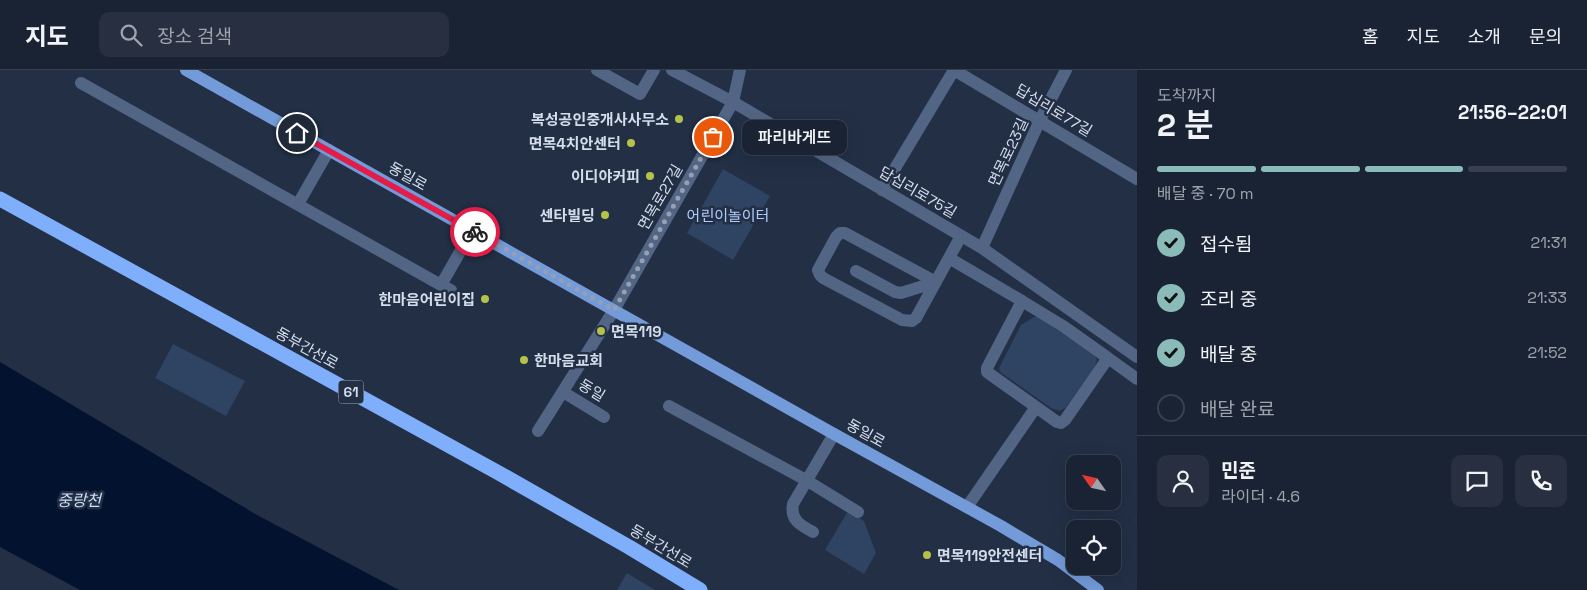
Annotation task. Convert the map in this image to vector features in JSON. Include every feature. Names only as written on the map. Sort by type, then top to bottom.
[{"type":"highway","name":"동부간선로","points":[[0,199],[497,472],[700,590]]},
{"type":"main road","name":"동일로","points":[[186,70],[967,507],[1058,560],[1098,590]]},
{"type":"street","points":[[597,70],[640,94],[654,70]]},
{"type":"street","name":"답십리로75길","points":[[672,70],[733,102],[982,248],[1137,357]]},
{"type":"street","name":"면목로27길","points":[[614,310],[733,102],[740,70]]},
{"type":"street","points":[[882,190],[954,70]]},
{"type":"street","name":"답십리로77길","points":[[954,70],[1137,179]]},
{"type":"street","name":"면목로23길","points":[[982,248],[1040,120],[1066,70]]},
{"type":"street","points":[[81,83],[446,287],[472,231]]},
{"type":"street","points":[[298,204],[329,150]]},
{"type":"street","points":[[936,282],[845,233],[840,233],[836,237],[818,270],[823,278],[907,322],[916,318],[936,282],[961,236]]},
{"type":"street","points":[[949,258],[1063,326],[1137,379]]},
{"type":"street","points":[[856,271],[895,292],[901,293],[936,282]]},
{"type":"street","points":[[1022,301],[987,368],[987,372],[1057,422],[1061,423],[1065,420],[1108,358]]},
{"type":"street","points":[[538,431],[614,310]]},
{"type":"street","name":"동일","points":[[562,392],[604,416]]},
{"type":"street","points":[[669,406],[806,480],[858,512]]},
{"type":"street","points":[[967,507],[1036,407]]},
{"type":"street","points":[[812,532],[792,515],[792,504],[834,434]]},
{"type":"green space","name":"어린이놀이터","points":[[723,169],[770,196],[733,260],[687,233]]},
{"type":"green space","points":[[1034,317],[1040,317],[1096,357],[1097,361],[1094,368],[1066,407],[1060,411],[1051,408],[1000,372],[999,368],[1021,325]]},
{"type":"green space","points":[[173,344],[245,381],[226,416],[155,378]]},
{"type":"green space","points":[[848,511],[864,521],[876,553],[864,574],[825,550]]},
{"type":"green space","points":[[627,573],[655,590],[617,590]]},
{"type":"water","name":"중랑천","points":[[0,362],[257,515],[399,590],[80,590],[0,547]]},
{"type":"way so far","points":[[475,232],[614,310],[713,137]]},
{"type":"place","name":"복성공인중개사사무소","points":[[679,119]]},
{"type":"place","name":"파리바게뜨","points":[[713,137]]},
{"type":"place","name":"면목4치안센터","points":[[631,143]]},
{"type":"place","name":"이디야커피","points":[[650,176]]},
{"type":"place","name":"센타빌딩","points":[[605,215]]},
{"type":"place","name":"한마음어린이집","points":[[485,299]]},
{"type":"place","name":"면목119","points":[[601,331]]},
{"type":"place","name":"한마음교회","points":[[524,360]]},
{"type":"place","name":"면목119안전센터","points":[[927,555]]},
{"type":"route","points":[[297,133],[475,232]]}]
